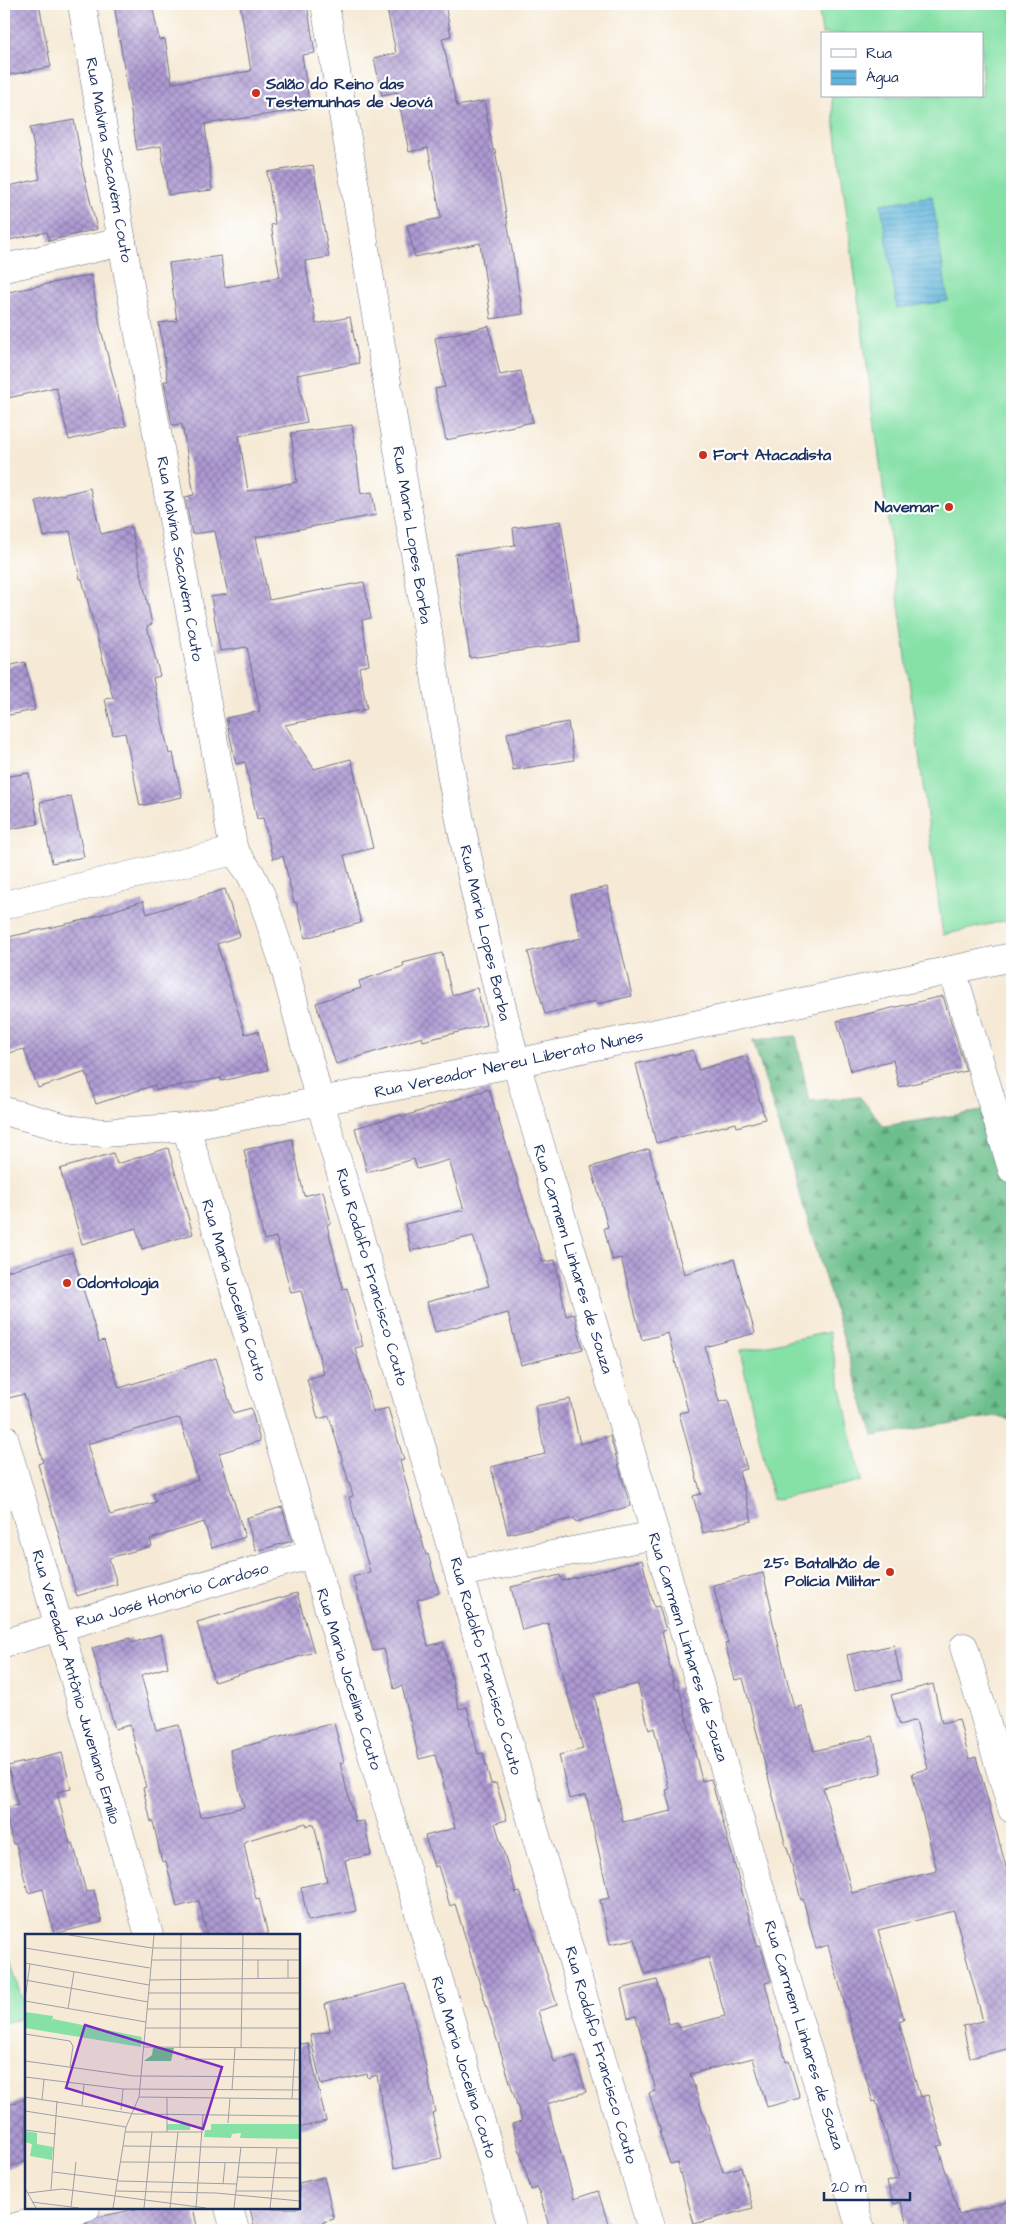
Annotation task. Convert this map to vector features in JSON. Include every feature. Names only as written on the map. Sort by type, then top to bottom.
[{"type":"street","name":"Rua Malvina Sacavém Couto","points":[[82,4],[122,242],[234,851],[250,873],[261,895],[283,961],[320,1102]]},
{"type":"street","name":"Rua Maria Lopes Borba","points":[[326,4],[452,779],[470,876],[516,1063]]},
{"type":"street","points":[[4,268],[122,242]]},
{"type":"street","points":[[4,904],[234,851]]},
{"type":"street","name":"Rua Vereador Nereu Liberato Nunes","points":[[4,1111],[74,1130],[104,1133],[186,1127],[516,1063],[1012,957]]},
{"type":"street","points":[[952,970],[1012,1168]]},
{"type":"street","name":"Rua Carmem Linhares de Souza","points":[[516,1063],[861,2230]]},
{"type":"street","name":"Rua Rodolfo Francisco Couto","points":[[320,1102],[652,2230]]},
{"type":"street","name":"Rua Maria Jocelina Couto","points":[[186,1127],[513,2230]]},
{"type":"street","name":"Rua Vereador Antônio Juveniano Emílio","points":[[4,1438],[149,1934]]},
{"type":"street","points":[[459,1573],[655,1535]]},
{"type":"street","name":"Rua José Honório Cardoso","points":[[4,1643],[312,1554]]},
{"type":"street","points":[[964,1647],[1012,1809]]},
{"type":"street","points":[[4,2230],[82,2209]]},
{"type":"street","points":[[229,2209],[235,2230]]},
{"type":"green space","name":"Navemar","points":[[818,4],[1012,4],[1012,919],[943,935],[831,98],[984,98],[984,32],[822,32]]},
{"type":"green space","points":[[796,1036],[809,1101],[860,1097],[884,1126],[982,1111],[1012,1205],[1012,1421],[996,1416],[873,1436],[753,1040]]},
{"type":"green space","points":[[829,1332],[861,1481],[773,1500],[740,1351]]},
{"type":"green space","points":[[4,1940],[25,2010],[25,2017],[4,2023]]},
{"type":"water","points":[[932,196],[948,301],[897,308],[881,204]]},
{"type":"building","points":[[4,4],[39,4],[51,67],[4,76]]},
{"type":"building","points":[[114,4],[152,4],[159,40],[165,39],[172,83],[251,71],[240,4],[307,4],[315,53],[302,55],[310,108],[205,124],[212,190],[168,195],[161,146],[137,150]]},
{"type":"building","points":[[386,4],[445,4],[451,36],[442,38],[457,106],[484,101],[493,150],[495,150],[523,314],[491,319],[480,243],[415,257],[407,225],[441,218],[428,148],[409,152],[397,92],[382,95],[374,58],[396,53]]},
{"type":"building","points":[[74,120],[81,163],[97,229],[49,241],[47,232],[4,241],[4,187],[40,179],[30,128]]},
{"type":"building","points":[[313,165],[329,257],[305,261],[316,324],[350,317],[359,363],[297,375],[307,422],[239,436],[248,491],[297,482],[291,433],[352,425],[361,494],[372,492],[376,515],[256,537],[269,600],[364,582],[371,618],[362,620],[369,665],[359,667],[367,709],[285,725],[314,769],[351,759],[373,848],[344,855],[361,923],[305,938],[296,902],[294,903],[283,856],[273,859],[263,818],[257,819],[245,762],[236,764],[226,718],[260,711],[247,647],[220,651],[211,597],[228,594],[215,531],[192,534],[185,497],[194,495],[182,424],[172,425],[164,381],[168,381],[159,323],[177,321],[169,263],[221,256],[225,287],[280,277],[271,225],[275,224],[267,172]]},
{"type":"building","points":[[91,275],[100,326],[126,426],[69,440],[56,387],[4,399],[4,293]]},
{"type":"building","points":[[489,326],[500,375],[521,371],[533,422],[446,440],[435,389],[445,387],[435,338]]},
{"type":"building","points":[[90,488],[101,534],[131,527],[152,624],[147,626],[160,676],[153,678],[169,754],[173,753],[182,797],[140,806],[125,733],[113,735],[105,699],[113,698],[82,579],[80,579],[70,531],[44,537],[36,501]]},
{"type":"building","points":[[561,521],[579,642],[470,658],[455,554],[515,545],[513,528]]},
{"type":"building","points":[[25,662],[35,710],[4,716],[4,667]]},
{"type":"building","points":[[568,722],[574,760],[513,770],[507,733]]},
{"type":"building","points":[[29,773],[38,824],[4,830],[4,777]]},
{"type":"building","points":[[71,796],[84,857],[52,863],[40,802]]},
{"type":"building","points":[[607,887],[632,996],[597,1004],[596,1001],[545,1014],[528,952],[581,938],[571,895]]},
{"type":"building","points":[[225,889],[240,936],[217,944],[245,1034],[258,1031],[268,1070],[222,1081],[221,1078],[156,1090],[155,1085],[96,1104],[86,1072],[38,1088],[24,1049],[4,1054],[4,938],[84,920],[143,901],[147,914]]},
{"type":"building","points":[[442,953],[452,995],[477,988],[486,1025],[423,1041],[422,1037],[336,1064],[316,1003],[361,988],[359,981],[404,966],[403,963]]},
{"type":"building","points":[[943,996],[966,1071],[899,1087],[893,1060],[851,1071],[837,1021]]},
{"type":"building","points":[[693,1050],[698,1070],[747,1056],[765,1119],[737,1127],[736,1123],[656,1143],[636,1064]]},
{"type":"building","points":[[489,1089],[543,1262],[555,1260],[566,1316],[574,1314],[583,1349],[521,1365],[508,1313],[435,1332],[427,1302],[489,1286],[473,1236],[411,1251],[405,1224],[464,1210],[449,1160],[417,1169],[414,1159],[367,1172],[355,1128],[401,1115],[402,1117]]},
{"type":"building","points":[[292,1139],[304,1196],[323,1191],[331,1223],[327,1225],[343,1289],[347,1288],[363,1346],[355,1348],[373,1412],[388,1408],[404,1460],[400,1461],[426,1555],[428,1554],[439,1593],[417,1600],[428,1646],[443,1642],[459,1709],[467,1707],[478,1754],[483,1753],[491,1784],[496,1783],[507,1820],[495,1823],[516,1893],[520,1892],[557,2005],[538,2011],[554,2062],[575,2056],[586,2092],[547,2104],[574,2199],[598,2191],[610,2230],[550,2230],[538,2188],[531,2190],[512,2124],[522,2121],[455,1904],[450,1906],[438,1866],[434,1867],[425,1836],[455,1828],[447,1796],[435,1755],[419,1759],[402,1686],[394,1689],[384,1649],[373,1651],[353,1577],[370,1572],[349,1497],[353,1496],[329,1416],[318,1419],[307,1379],[324,1374],[301,1291],[291,1293],[276,1237],[264,1240],[244,1150]]},
{"type":"building","points":[[168,1148],[193,1234],[142,1249],[136,1228],[82,1244],[60,1169],[113,1153],[117,1164]]},
{"type":"building","points":[[649,1149],[684,1274],[734,1259],[755,1333],[705,1347],[719,1402],[728,1400],[747,1469],[739,1471],[752,1521],[703,1533],[693,1496],[701,1494],[679,1413],[688,1411],[668,1333],[642,1340],[621,1258],[612,1260],[604,1228],[608,1227],[591,1167]]},
{"type":"building","points":[[72,1252],[99,1342],[104,1340],[119,1388],[216,1358],[233,1413],[251,1408],[260,1441],[219,1453],[245,1537],[212,1548],[204,1522],[150,1539],[152,1546],[109,1558],[117,1584],[77,1596],[38,1464],[43,1462],[24,1394],[9,1398],[4,1378],[4,1272]],"holes":[[[177,1418],[180,1419],[198,1480],[153,1494],[156,1502],[110,1515],[87,1444]]]},
{"type":"building","points":[[570,1399],[580,1444],[610,1436],[630,1506],[576,1522],[574,1518],[508,1534],[491,1467],[545,1454],[535,1406]]},
{"type":"building","points":[[282,1507],[292,1541],[256,1551],[246,1518]]},
{"type":"building","points":[[642,1560],[654,1607],[659,1606],[666,1630],[662,1631],[675,1689],[679,1688],[702,1781],[711,1779],[757,1946],[760,1945],[771,1981],[765,1983],[786,2062],[789,2061],[800,2098],[767,2107],[753,2058],[690,2074],[723,2172],[741,2167],[753,2208],[694,2224],[677,2162],[670,2164],[659,2131],[661,2131],[649,2093],[656,2091],[636,2016],[628,2018],[621,1989],[657,1980],[669,2024],[677,2022],[679,2028],[725,2016],[708,1957],[645,1974],[635,1939],[610,1944],[600,1900],[609,1898],[586,1795],[569,1799],[559,1755],[583,1749],[548,1623],[522,1630],[511,1587],[560,1575],[562,1581]],"holes":[[[638,1684],[649,1730],[654,1728],[669,1789],[666,1790],[672,1811],[623,1822],[594,1694]]]},
{"type":"building","points":[[763,1573],[794,1708],[802,1706],[814,1751],[873,1736],[882,1773],[823,1788],[852,1893],[937,1871],[912,1773],[928,1769],[916,1720],[900,1725],[891,1695],[933,1684],[942,1723],[959,1719],[969,1759],[976,1757],[1012,1889],[1012,1999],[1007,2001],[1012,2024],[1012,2048],[970,2058],[963,2026],[983,2021],[954,1911],[878,1930],[904,2020],[899,2022],[920,2097],[928,2095],[943,2145],[938,2146],[959,2215],[1012,2201],[1012,2230],[908,2230],[901,2202],[894,2204],[887,2182],[899,2178],[876,2101],[873,2102],[828,1945],[816,1949],[803,1899],[801,1900],[786,1847],[743,1678],[735,1680],[725,1644],[728,1643],[713,1585]]},
{"type":"building","points":[[297,1593],[314,1652],[214,1682],[197,1622]]},
{"type":"building","points":[[161,1634],[168,1667],[141,1675],[156,1730],[179,1725],[200,1817],[244,1807],[230,1750],[334,1723],[344,1762],[340,1763],[355,1822],[364,1821],[371,1855],[345,1860],[356,1911],[308,1921],[301,1887],[327,1881],[314,1824],[307,1826],[306,1823],[245,1841],[244,1844],[256,1899],[259,1898],[268,1934],[207,1934],[199,1901],[177,1907],[166,1861],[162,1862],[153,1821],[151,1822],[143,1788],[146,1787],[130,1725],[115,1729],[92,1648],[130,1638],[132,1643]]},
{"type":"building","points":[[894,1645],[901,1680],[855,1690],[847,1655]]},
{"type":"building","points":[[62,1753],[71,1789],[57,1792],[70,1844],[73,1843],[86,1892],[94,1890],[102,1922],[54,1934],[43,1889],[28,1893],[16,1844],[13,1844],[4,1808],[18,1805],[8,1766]]},
{"type":"building","points":[[405,1984],[425,2063],[435,2112],[432,2113],[442,2158],[394,2168],[377,2075],[368,2078],[367,2074],[321,2085],[310,2035],[330,2031],[325,2004]]},
{"type":"building","points":[[308,2043],[326,2121],[300,2128],[300,2044]]},
{"type":"building","points":[[25,2099],[25,2161],[4,2169],[4,2106]]},
{"type":"building","points":[[324,2177],[334,2219],[323,2222],[325,2230],[255,2230],[250,2209],[300,2209],[300,2183]]},
{"type":"building","points":[[136,2209],[193,2209],[198,2230],[85,2230],[84,2225],[98,2217]]},
{"type":"place","name":"Salão do Reino das Testemunhas de Jeová","points":[[256,93]]},
{"type":"place","name":"Fort Atacadista","points":[[703,455]]},
{"type":"place","name":"Navemar","points":[[949,507]]},
{"type":"place","name":"Odontologia","points":[[67,1283]]},
{"type":"place","name":"25º Batalhão de Polícia Militar","points":[[890,1572]]}]
